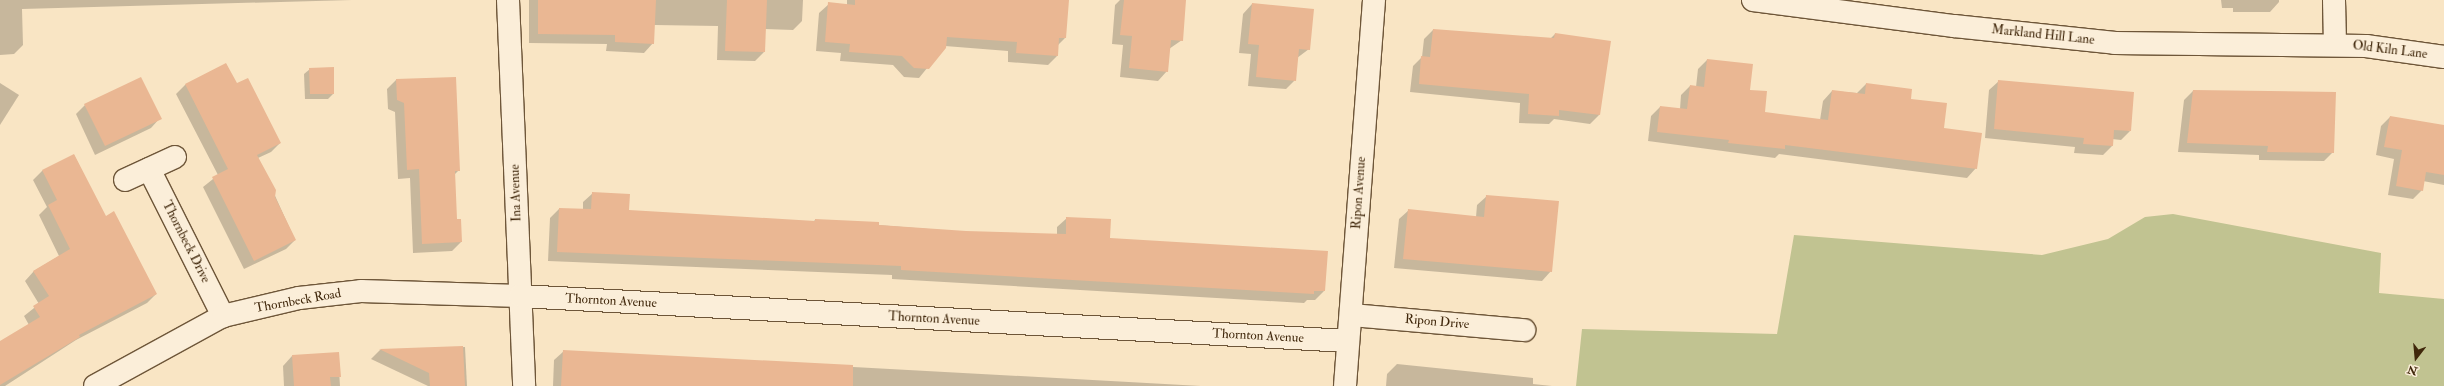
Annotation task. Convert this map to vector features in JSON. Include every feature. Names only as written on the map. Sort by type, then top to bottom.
[{"type":"street","name":"Ina Avenue","points":[[508,0],[524,386]]},
{"type":"street","name":"Ripon Avenue","points":[[1345,386],[1374,0]]},
{"type":"street","name":"Markland Hill Lane","points":[[1753,0],[1954,26],[2123,43],[2335,44]]},
{"type":"street","points":[[2334,0],[2335,44]]},
{"type":"street","name":"Old Kiln Lane","points":[[2335,44],[2366,46],[2444,57]]},
{"type":"street","points":[[125,180],[175,157]]},
{"type":"street","name":"Thornbeck Drive","points":[[149,169],[223,316]]},
{"type":"street","name":"Thornbeck Road","points":[[95,386],[223,316],[300,298],[361,291],[520,296]]},
{"type":"street","name":"Thornton Avenue","points":[[520,296],[1348,341]]},
{"type":"street","name":"Ripon Drive","points":[[1350,315],[1524,330]]},
{"type":"green space","points":[[2173,214],[2381,253],[2379,293],[2444,299],[2444,386],[1576,386],[1582,329],[1777,334],[1794,235],[2042,255],[2108,239],[2145,217]]},
{"type":"building","points":[[538,0],[656,0],[654,44],[615,42],[615,35],[538,34]]},
{"type":"building","points":[[727,0],[767,0],[765,52],[725,51]]},
{"type":"building","points":[[855,0],[1069,0],[1066,38],[1059,38],[1058,56],[1016,53],[1017,42],[947,37],[946,48],[929,69],[914,68],[902,56],[849,52],[850,44],[825,42],[828,2],[855,5]]},
{"type":"building","points":[[1124,0],[1186,0],[1183,41],[1171,40],[1168,72],[1129,68],[1132,36],[1120,35]]},
{"type":"building","points":[[1252,3],[1314,9],[1310,50],[1299,49],[1296,81],[1256,77],[1259,45],[1248,44]]},
{"type":"building","points":[[1433,29],[1554,38],[1555,33],[1611,41],[1600,115],[1559,110],[1559,116],[1528,114],[1529,94],[1419,84],[1421,56],[1430,57]]},
{"type":"building","points":[[1707,59],[1753,64],[1750,90],[1767,91],[1765,112],[1828,120],[1832,90],[1865,94],[1866,83],[1912,89],[1911,99],[1947,103],[1944,128],[1982,133],[1977,169],[1785,145],[1785,149],[1728,143],[1729,140],[1657,132],[1660,106],[1687,109],[1690,85],[1704,87]]},
{"type":"building","points":[[226,63],[237,83],[248,78],[281,143],[257,155],[276,190],[275,197],[296,240],[254,261],[212,177],[228,169],[185,84]]},
{"type":"building","points":[[334,67],[334,94],[310,94],[309,68]]},
{"type":"building","points":[[141,77],[162,119],[105,146],[84,104]]},
{"type":"building","points":[[456,77],[460,171],[455,171],[457,219],[461,219],[462,242],[422,244],[419,169],[407,170],[404,103],[397,100],[396,79]]},
{"type":"building","points":[[1998,80],[2134,92],[2131,131],[2114,130],[2113,146],[2083,144],[2084,138],[1994,129]]},
{"type":"building","points":[[2193,90],[2336,92],[2334,153],[2267,152],[2268,146],[2187,143]]},
{"type":"building","points":[[2390,116],[2444,125],[2444,175],[2426,172],[2423,191],[2396,186],[2402,150],[2384,147]]},
{"type":"building","points":[[74,154],[106,216],[114,211],[157,294],[79,335],[80,337],[0,385],[0,341],[40,317],[33,306],[49,296],[33,271],[70,249],[48,205],[57,200],[42,170]]},
{"type":"building","points":[[592,192],[630,194],[629,210],[815,221],[815,219],[879,222],[879,225],[966,231],[1066,234],[1066,217],[1111,219],[1110,238],[1328,251],[1325,291],[1314,291],[1314,294],[901,270],[901,266],[557,252],[559,208],[591,209]]},
{"type":"building","points":[[1486,195],[1559,201],[1552,272],[1403,259],[1408,209],[1484,217]]},
{"type":"building","points":[[463,346],[465,386],[430,386],[429,373],[379,349]]},
{"type":"building","points":[[563,350],[853,365],[853,386],[561,386]]},
{"type":"building","points":[[339,352],[341,377],[330,377],[331,386],[294,386],[292,355]]}]
